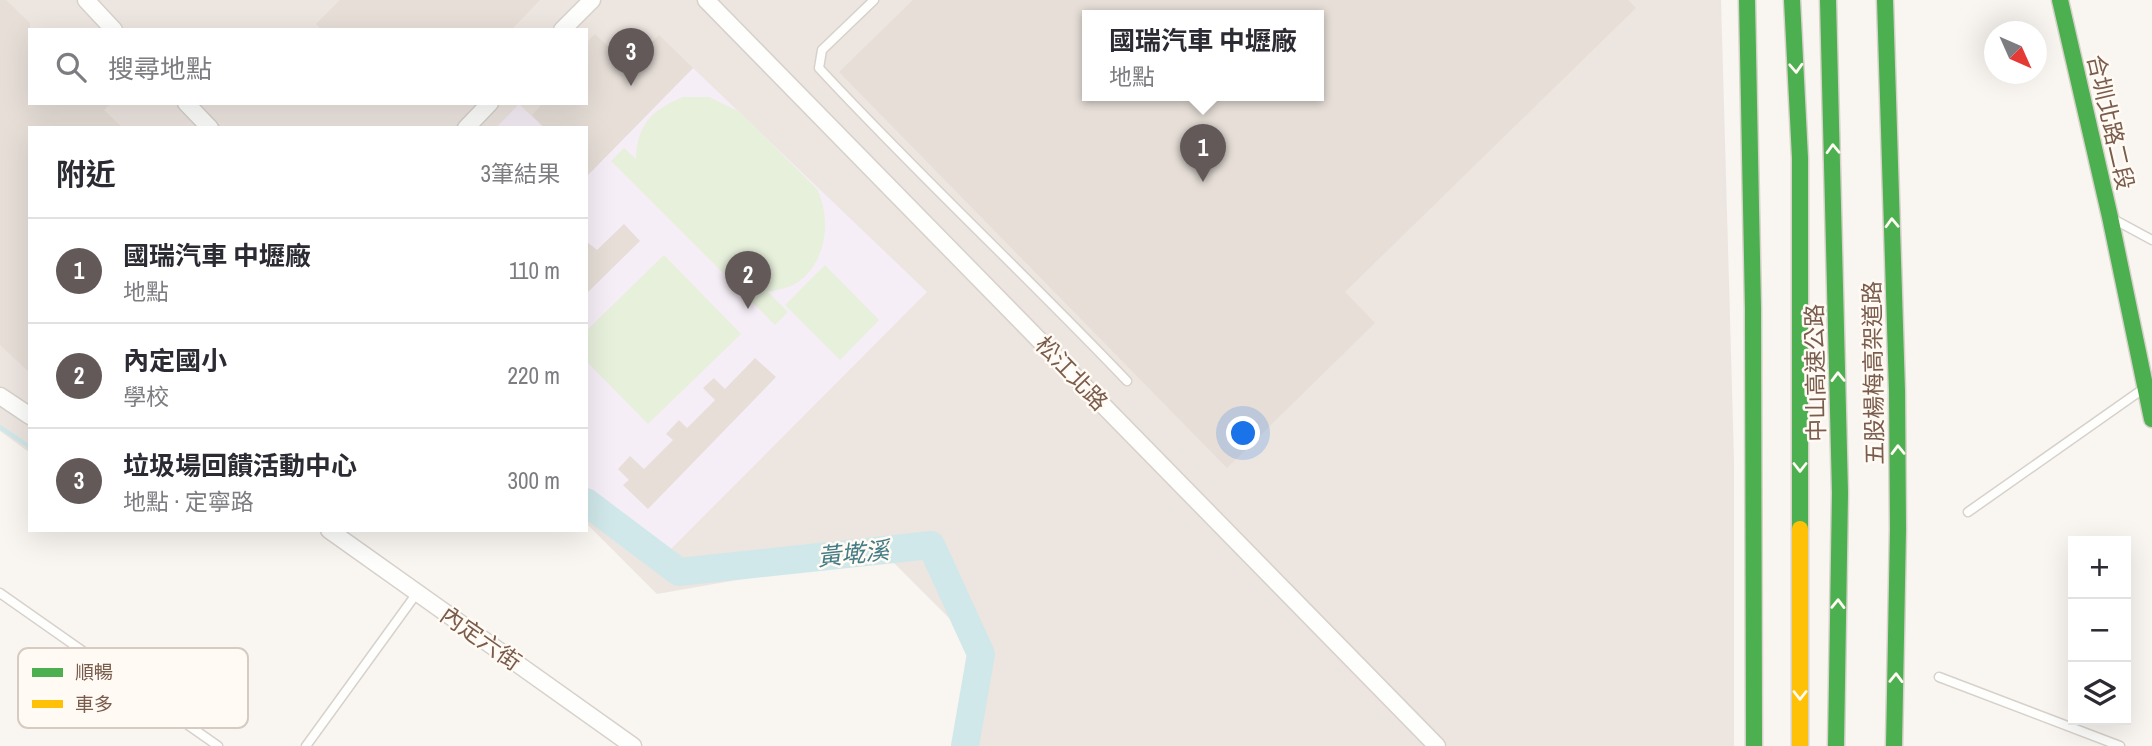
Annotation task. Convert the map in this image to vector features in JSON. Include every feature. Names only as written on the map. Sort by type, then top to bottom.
[{"type":"main road","points":[[1747,0],[1753,309],[1754,746]]},
{"type":"main road","name":"中山高速公路","points":[[1792,0],[1800,158],[1800,746]]},
{"type":"main road","name":"中山高速公路","points":[[1828,0],[1840,493],[1836,746]]},
{"type":"main road","name":"五股楊梅高架道路","points":[[1885,0],[1897,391],[1898,529],[1894,746]]},
{"type":"main road","name":"合圳北路二段","points":[[2060,0],[2110,217],[2152,419]]},
{"type":"street","points":[[86,0],[112,28]]},
{"type":"street","points":[[564,28],[592,0]]},
{"type":"street","name":"松江北路","points":[[706,0],[1437,746]]},
{"type":"street","points":[[1760,0],[1766,375],[1761,746]]},
{"type":"street","points":[[188,105],[207,126]]},
{"type":"street","points":[[468,126],[488,105]]},
{"type":"street","points":[[0,396],[28,415]]},
{"type":"street","name":"內定六街","points":[[332,532],[633,746]]},
{"type":"lane","points":[[874,0],[822,50],[819,68],[887,142],[1064,315],[1127,381]]},
{"type":"lane","points":[[2110,217],[2152,240]]},
{"type":"lane","points":[[1968,512],[2146,387]]},
{"type":"lane","points":[[0,593],[78,648]]},
{"type":"lane","points":[[306,746],[417,593]]},
{"type":"lane","points":[[1939,677],[2120,746]]},
{"type":"lane","points":[[192,728],[218,746]]},
{"type":"shaded area","points":[[0,0],[1721,0],[1734,461],[1734,746],[977,746],[989,658],[885,554],[657,594],[588,525],[588,126],[28,126],[28,452],[0,431]]},
{"type":"shaded area","points":[[693,68],[927,292],[668,552],[588,492],[588,170],[591,172]]},
{"type":"shaded area","points":[[520,105],[542,126],[498,126]]},
{"type":"green space","points":[[683,97],[709,97],[740,112],[817,189],[822,201],[824,241],[814,265],[795,284],[768,292],[788,312],[775,325],[611,161],[624,148],[636,159],[639,136],[648,120],[663,107]]},
{"type":"green space","points":[[664,255],[741,334],[648,424],[588,363],[588,329]]},
{"type":"green space","points":[[825,265],[879,320],[840,360],[785,305]]},
{"type":"building","points":[[0,0],[6,0],[30,23],[28,105],[109,105],[104,110],[121,126],[28,126],[28,371],[0,345]]},
{"type":"building","points":[[340,0],[540,0],[513,28],[320,28],[316,24]]},
{"type":"building","points":[[913,0],[1628,0],[1636,8],[1345,292],[1375,323],[1227,468],[839,72]]},
{"type":"building","points":[[595,34],[629,66],[659,35],[693,68],[588,175],[588,126],[543,126],[532,115],[541,105],[588,105],[588,41]]},
{"type":"building","points":[[624,224],[640,241],[588,292],[588,243],[597,250]]},
{"type":"building","points":[[755,358],[776,377],[648,509],[623,485],[629,480],[618,469],[630,456],[644,469],[673,440],[666,434],[679,420],[687,428],[715,400],[703,388],[714,378],[725,389]]},
{"type":"waterway","name":"黃墘溪","points":[[0,427],[28,446]]},
{"type":"waterway","name":"黃墘溪","points":[[588,504],[679,572],[931,545],[981,654],[965,746]]},
{"type":"traffic: fast","points":[[1747,0],[1753,309],[1754,746]]},
{"type":"traffic: fast","points":[[1792,0],[1800,158],[1800,529]]},
{"type":"traffic: fast","points":[[1828,0],[1840,493],[1836,746]]},
{"type":"traffic: fast","points":[[1885,0],[1897,391],[1898,529],[1894,746]]},
{"type":"traffic: fast","points":[[2060,0],[2110,217],[2152,419]]},
{"type":"traffic: slow","points":[[1800,529],[1800,746]]},
{"type":"place","name":"垃圾場回饋活動中心","points":[[631,86]]},
{"type":"place","name":"國瑞汽車 中壢廠","points":[[1203,182]]},
{"type":"place","name":"內定國小","points":[[748,309]]}]
